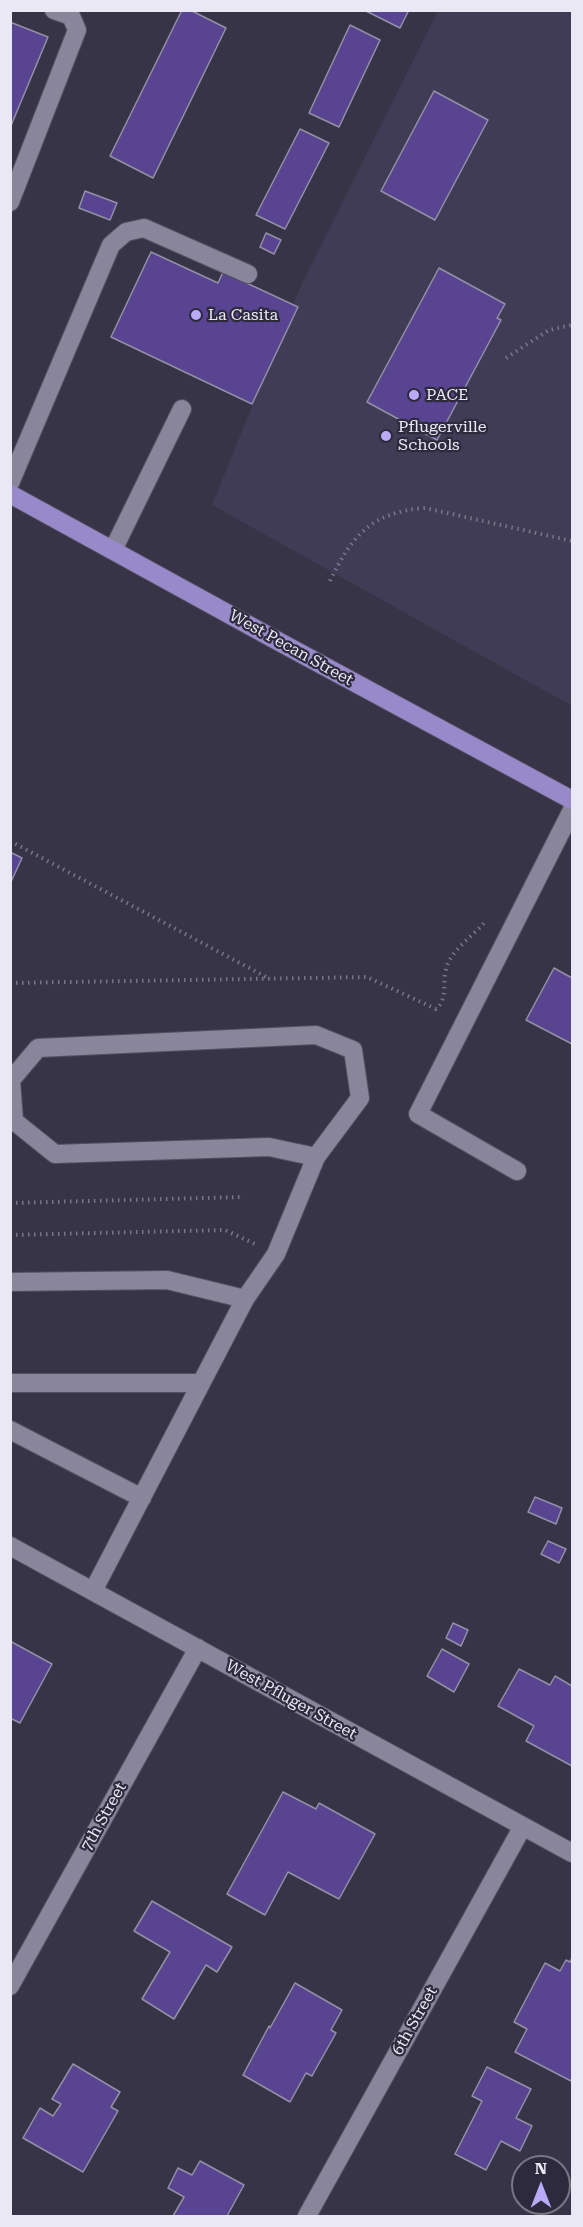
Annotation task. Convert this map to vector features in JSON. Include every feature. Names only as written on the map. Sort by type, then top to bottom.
[{"type":"main road","name":"West Pecan Street","points":[[10,494],[573,800]]},
{"type":"street","points":[[10,202],[77,30],[71,16],[54,10]]},
{"type":"street","points":[[10,483],[111,245],[126,232],[144,228],[248,274]]},
{"type":"street","points":[[113,550],[182,409]]},
{"type":"street","points":[[517,1171],[418,1114],[573,810]]},
{"type":"street","points":[[93,1591],[245,1299],[276,1254],[316,1157],[360,1098],[354,1050],[316,1035],[39,1048],[11,1080],[14,1121],[55,1154],[269,1147],[316,1157]]},
{"type":"street","points":[[10,1282],[167,1280],[245,1299]]},
{"type":"street","points":[[10,1383],[200,1383]]},
{"type":"street","points":[[10,1430],[142,1498]]},
{"type":"street","name":"West Pfluger Street","points":[[10,1546],[573,1853]]},
{"type":"street","name":"7th Street","points":[[10,1986],[198,1648]]},
{"type":"street","name":"6th Street","points":[[307,2217],[523,1826]]},
{"type":"path","points":[[506,358],[549,330],[573,325]]},
{"type":"path","points":[[330,581],[343,555],[357,537],[386,514],[407,509],[425,508],[573,541]]},
{"type":"path","points":[[10,841],[270,979]]},
{"type":"path","points":[[10,983],[368,977],[436,1009],[441,1005],[444,995],[446,967],[454,954],[486,921]]},
{"type":"path","points":[[10,1203],[244,1197]]},
{"type":"path","points":[[10,1235],[225,1230],[276,1254]]},
{"type":"shaded area","name":"PACE","points":[[438,11],[572,11],[572,706],[212,505],[301,286]]},
{"type":"building","points":[[182,10],[190,10],[226,28],[153,178],[110,156]]},
{"type":"building","points":[[364,10],[409,10],[400,28]]},
{"type":"building","points":[[10,22],[48,37],[10,128]]},
{"type":"building","points":[[350,25],[380,40],[339,127],[309,113]]},
{"type":"building","points":[[434,91],[488,120],[435,220],[381,191]]},
{"type":"building","points":[[300,129],[329,143],[285,229],[256,215]]},
{"type":"building","points":[[85,191],[117,203],[110,220],[79,208]]},
{"type":"building","points":[[266,233],[281,240],[274,254],[260,247]]},
{"type":"building","points":[[151,252],[218,283],[223,272],[298,307],[252,404],[111,337]]},
{"type":"building","points":[[439,268],[505,304],[497,318],[501,320],[437,440],[367,402]]},
{"type":"building","points":[[10,852],[22,858],[10,884]]},
{"type":"building","points":[[554,968],[572,978],[572,1044],[526,1020]]},
{"type":"building","points":[[535,1497],[562,1508],[556,1524],[528,1512]]},
{"type":"building","points":[[548,1541],[566,1549],[559,1563],[541,1554]]},
{"type":"building","points":[[453,1623],[468,1630],[461,1646],[446,1638]]},
{"type":"building","points":[[10,1641],[52,1664],[20,1723],[10,1718]]},
{"type":"building","points":[[442,1649],[469,1664],[454,1692],[427,1676]]},
{"type":"building","points":[[519,1669],[550,1685],[555,1676],[572,1686],[572,1766],[526,1741],[534,1726],[498,1706]]},
{"type":"building","points":[[283,1792],[316,1809],[319,1803],[375,1834],[339,1899],[288,1872],[265,1915],[227,1894]]},
{"type":"building","points":[[152,1901],[232,1947],[217,1972],[206,1965],[174,2019],[142,1999],[170,1952],[134,1931]]},
{"type":"building","points":[[572,1958],[571,2081],[515,2052],[527,2029],[514,2022],[545,1963],[560,1971],[566,1960],[570,1962]]},
{"type":"building","points":[[295,1983],[342,2010],[331,2030],[336,2033],[312,2076],[306,2073],[290,2102],[243,2075]]},
{"type":"building","points":[[73,2064],[120,2092],[111,2107],[118,2111],[83,2172],[23,2138],[40,2108],[53,2116],[61,2104],[52,2099]]},
{"type":"building","points":[[487,2067],[531,2089],[516,2118],[532,2126],[520,2151],[501,2141],[486,2170],[455,2154],[482,2101],[472,2096]]},
{"type":"building","points":[[200,2161],[244,2185],[227,2216],[173,2216],[184,2197],[168,2188],[178,2168],[192,2175]]},
{"type":"place","name":"La Casita","points":[[196,315]]},
{"type":"place","name":"PACE","points":[[414,395]]},
{"type":"place","name":"Pflugerville Schools","points":[[386,436]]}]
